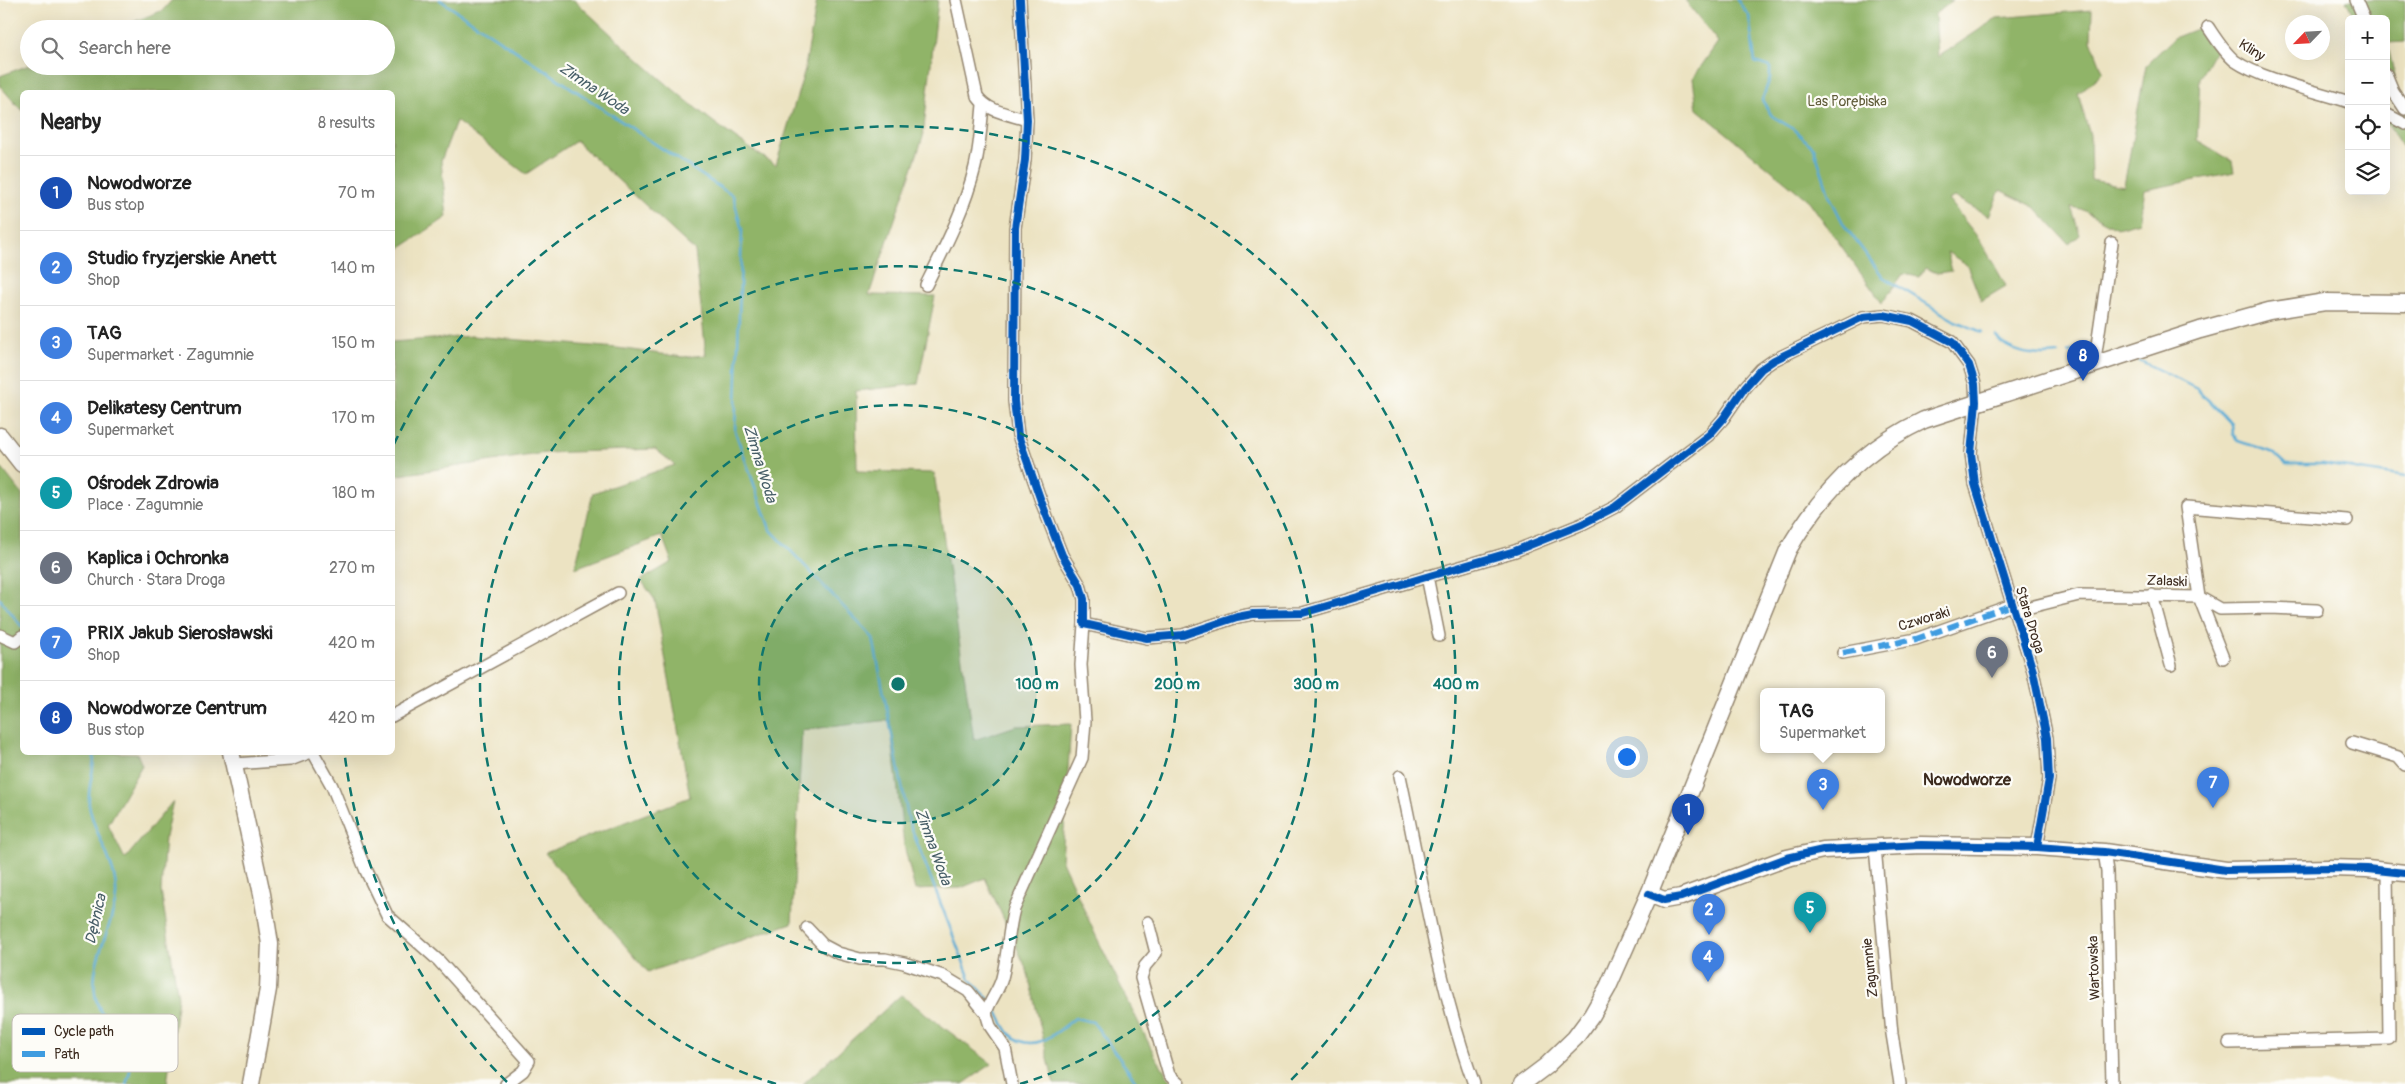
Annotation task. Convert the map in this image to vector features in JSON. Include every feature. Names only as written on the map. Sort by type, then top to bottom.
[{"type":"main road","points":[[1522,1084],[1546,1066],[1575,1038],[1592,1015],[1621,960],[1649,894],[1788,550],[1814,507],[1857,464],[1893,437],[1924,420],[2200,330],[2269,311],[2325,302],[2405,303]]},
{"type":"main road","points":[[0,436],[20,461]]},
{"type":"main road","points":[[233,758],[262,894],[270,944],[268,990],[251,1084]]},
{"type":"main road","points":[[1649,894],[1664,900],[1681,897],[1787,858],[1823,850],[1875,848],[1995,845],[2104,852],[2226,870],[2330,868],[2405,873]]},
{"type":"street","points":[[956,0],[976,96],[983,105],[1027,120]]},
{"type":"street","points":[[986,1013],[991,1000],[999,989],[1003,975],[1009,926],[1014,909],[1082,758],[1086,721],[1081,665],[1084,599],[1062,555],[1041,502],[1018,435],[1014,401],[1015,228],[1025,160],[1027,120],[1020,0]]},
{"type":"street","points":[[2356,0],[2362,15]]},
{"type":"street","name":"Kliny","points":[[2208,28],[2219,44],[2235,60],[2264,75],[2345,101]]},
{"type":"street","points":[[2390,84],[2405,109]]},
{"type":"street","points":[[926,286],[954,228],[975,168],[983,105]]},
{"type":"street","points":[[2390,116],[2405,124]]},
{"type":"street","points":[[2094,366],[2112,243]]},
{"type":"street","name":"Stara Droga","points":[[1084,624],[1147,638],[1183,635],[1237,617],[1253,614],[1303,613],[1515,551],[1582,524],[1616,507],[1709,435],[1761,369],[1787,353],[1863,317],[1883,315],[1904,319],[1952,342],[1969,365],[1975,384],[1976,402],[1971,453],[1975,484],[2033,671],[2050,758],[2049,780],[2037,847]]},
{"type":"street","points":[[2223,658],[2199,597],[2186,507],[2347,520]]},
{"type":"street","points":[[1427,576],[1439,636]]},
{"type":"street","points":[[395,714],[618,593]]},
{"type":"street","name":"Zalaski","points":[[2013,608],[2079,595],[2152,595],[2199,597],[2220,609],[2270,608],[2317,610]]},
{"type":"street","points":[[2152,595],[2171,665]]},
{"type":"street","name":"Czworaki","points":[[1843,654],[1916,639],[2013,608]]},
{"type":"street","points":[[0,635],[14,642],[20,638]]},
{"type":"street","points":[[2352,744],[2398,757],[2405,765]]},
{"type":"street","points":[[233,758],[290,760],[304,755]]},
{"type":"street","points":[[314,755],[332,786],[366,871],[387,914],[439,961],[529,1060],[523,1071],[506,1084]]},
{"type":"street","points":[[1400,776],[1439,957],[1462,1050],[1474,1084]]},
{"type":"street","name":"Zagumnie","points":[[1875,848],[1892,1034],[1900,1084]]},
{"type":"street","name":"Wartowska","points":[[2104,852],[2107,871],[2112,1084]]},
{"type":"street","points":[[2229,1043],[2389,1039],[2388,871]]},
{"type":"street","points":[[1148,922],[1156,953],[1144,966],[1141,978],[1169,1075],[1179,1084]]},
{"type":"street","points":[[807,928],[823,945],[838,953],[860,959],[886,959],[904,963],[943,976],[968,991],[986,1013],[990,1026],[1005,1048],[1012,1083]]},
{"type":"green space","points":[[172,0],[574,0],[696,109],[776,165],[804,73],[817,0],[938,0],[923,137],[869,295],[935,296],[918,384],[856,391],[857,471],[934,473],[974,740],[1016,726],[1071,724],[1062,861],[1095,934],[1154,1054],[1173,1084],[1054,1084],[1027,970],[985,878],[961,888],[915,890],[904,845],[890,720],[802,730],[792,923],[648,972],[545,853],[690,797],[655,600],[641,580],[672,562],[662,536],[575,568],[593,493],[675,465],[655,449],[545,453],[395,476],[395,342],[472,336],[617,348],[683,357],[706,355],[695,251],[576,141],[526,174],[456,121],[441,161],[447,217],[395,252],[395,90],[20,90],[20,109],[0,86],[0,76],[20,68],[20,75],[395,75],[395,20],[138,20],[163,10]]},
{"type":"green space","name":"Las Porębiska","points":[[1685,0],[1952,0],[1935,14],[1938,57],[1997,18],[2092,10],[2091,40],[2103,72],[2078,94],[2090,135],[2091,180],[2124,186],[2146,65],[2174,38],[2199,28],[2216,48],[2200,77],[2197,140],[2232,161],[2234,172],[2145,190],[2139,222],[2117,228],[2081,209],[2071,207],[2080,235],[2069,244],[2035,207],[2000,190],[1989,216],[1954,197],[1948,200],[1980,240],[2006,286],[1981,301],[1967,265],[1947,252],[1952,271],[1937,273],[1925,268],[1919,277],[1903,274],[1882,303],[1809,201],[1697,109],[1693,78],[1718,42]]},
{"type":"green space","points":[[2346,0],[2405,0],[2405,42],[2390,43],[2390,15],[2353,15]]},
{"type":"green space","points":[[2390,56],[2395,77],[2390,85]]},
{"type":"green space","points":[[2405,108],[2405,151],[2390,128],[2390,119]]},
{"type":"green space","points":[[0,466],[20,491],[20,755],[138,755],[142,765],[108,825],[125,859],[173,801],[165,837],[161,891],[178,997],[176,1014],[12,1014],[12,1072],[169,1072],[167,1084],[0,1084]]},
{"type":"green space","points":[[901,995],[992,1064],[963,1084],[803,1084]]},
{"type":"waterway","name":"Zimna Woda","points":[[440,0],[733,196],[742,230],[735,431],[770,529],[873,638],[909,822],[970,979],[988,998]]},
{"type":"waterway","points":[[1737,0],[1749,16],[1755,62],[1770,67],[1770,78],[1762,100],[1772,116],[1792,128],[1814,148],[1830,197],[1844,225],[1883,277],[1955,321],[1982,332]]},
{"type":"waterway","points":[[1996,336],[2008,347],[2024,353],[2058,354]]},
{"type":"waterway","points":[[2068,352],[2093,345]]},
{"type":"waterway","points":[[2137,359],[2197,389],[2232,424],[2233,434],[2238,441],[2274,453],[2286,464],[2323,464],[2405,477]]},
{"type":"waterway","name":"Dębnica","points":[[0,599],[20,624]]},
{"type":"waterway","name":"Dębnica","points":[[94,755],[89,805],[96,828],[110,861],[116,884],[114,908],[99,956],[94,980],[98,1006],[102,1014]]},
{"type":"waterway","name":"Zimna Woda","points":[[995,1007],[1010,1034],[1028,1043],[1044,1040],[1075,1018],[1093,1022],[1138,1084]]},
{"type":"waterway","name":"Dębnica","points":[[126,1084],[129,1072]]},
{"type":"marked path","points":[[1843,653],[1916,639],[2012,605]]},
{"type":"cycle path","points":[[1020,0],[1027,120],[1025,160],[1015,228],[1014,401],[1018,435],[1041,501],[1062,555],[1080,585],[1084,599],[1084,624],[1147,638],[1183,635],[1237,617],[1253,614],[1303,613],[1515,551],[1582,524],[1615,507],[1709,435],[1723,419],[1745,387],[1761,369],[1774,360],[1863,317],[1883,315],[1912,321],[1952,342],[1969,365],[1975,384],[1976,402],[1971,453],[1975,484],[2033,671],[2047,738],[2049,779],[2037,847]]},
{"type":"cycle path","points":[[1649,894],[1664,900],[1681,897],[1787,858],[1823,850],[1921,845],[2037,847],[2104,852],[2226,870],[2330,868],[2405,873]]},
{"type":"place","name":"Nowodworze Centrum","points":[[2083,381]]},
{"type":"place","name":"Kaplica i Ochronka","points":[[1992,678]]},
{"type":"place","name":"PRIX Jakub Sierosławski","points":[[2213,808]]},
{"type":"place","name":"TAG","points":[[1823,810]]},
{"type":"place","name":"Nowodworze","points":[[1688,835]]},
{"type":"place","name":"Ośrodek Zdrowia","points":[[1810,933]]},
{"type":"place","name":"Studio fryzjerskie Anett","points":[[1709,935]]},
{"type":"place","name":"Delikatesy Centrum","points":[[1708,982]]},
{"type":"district","name":"Nowodworze","points":[[1967,780]]}]
